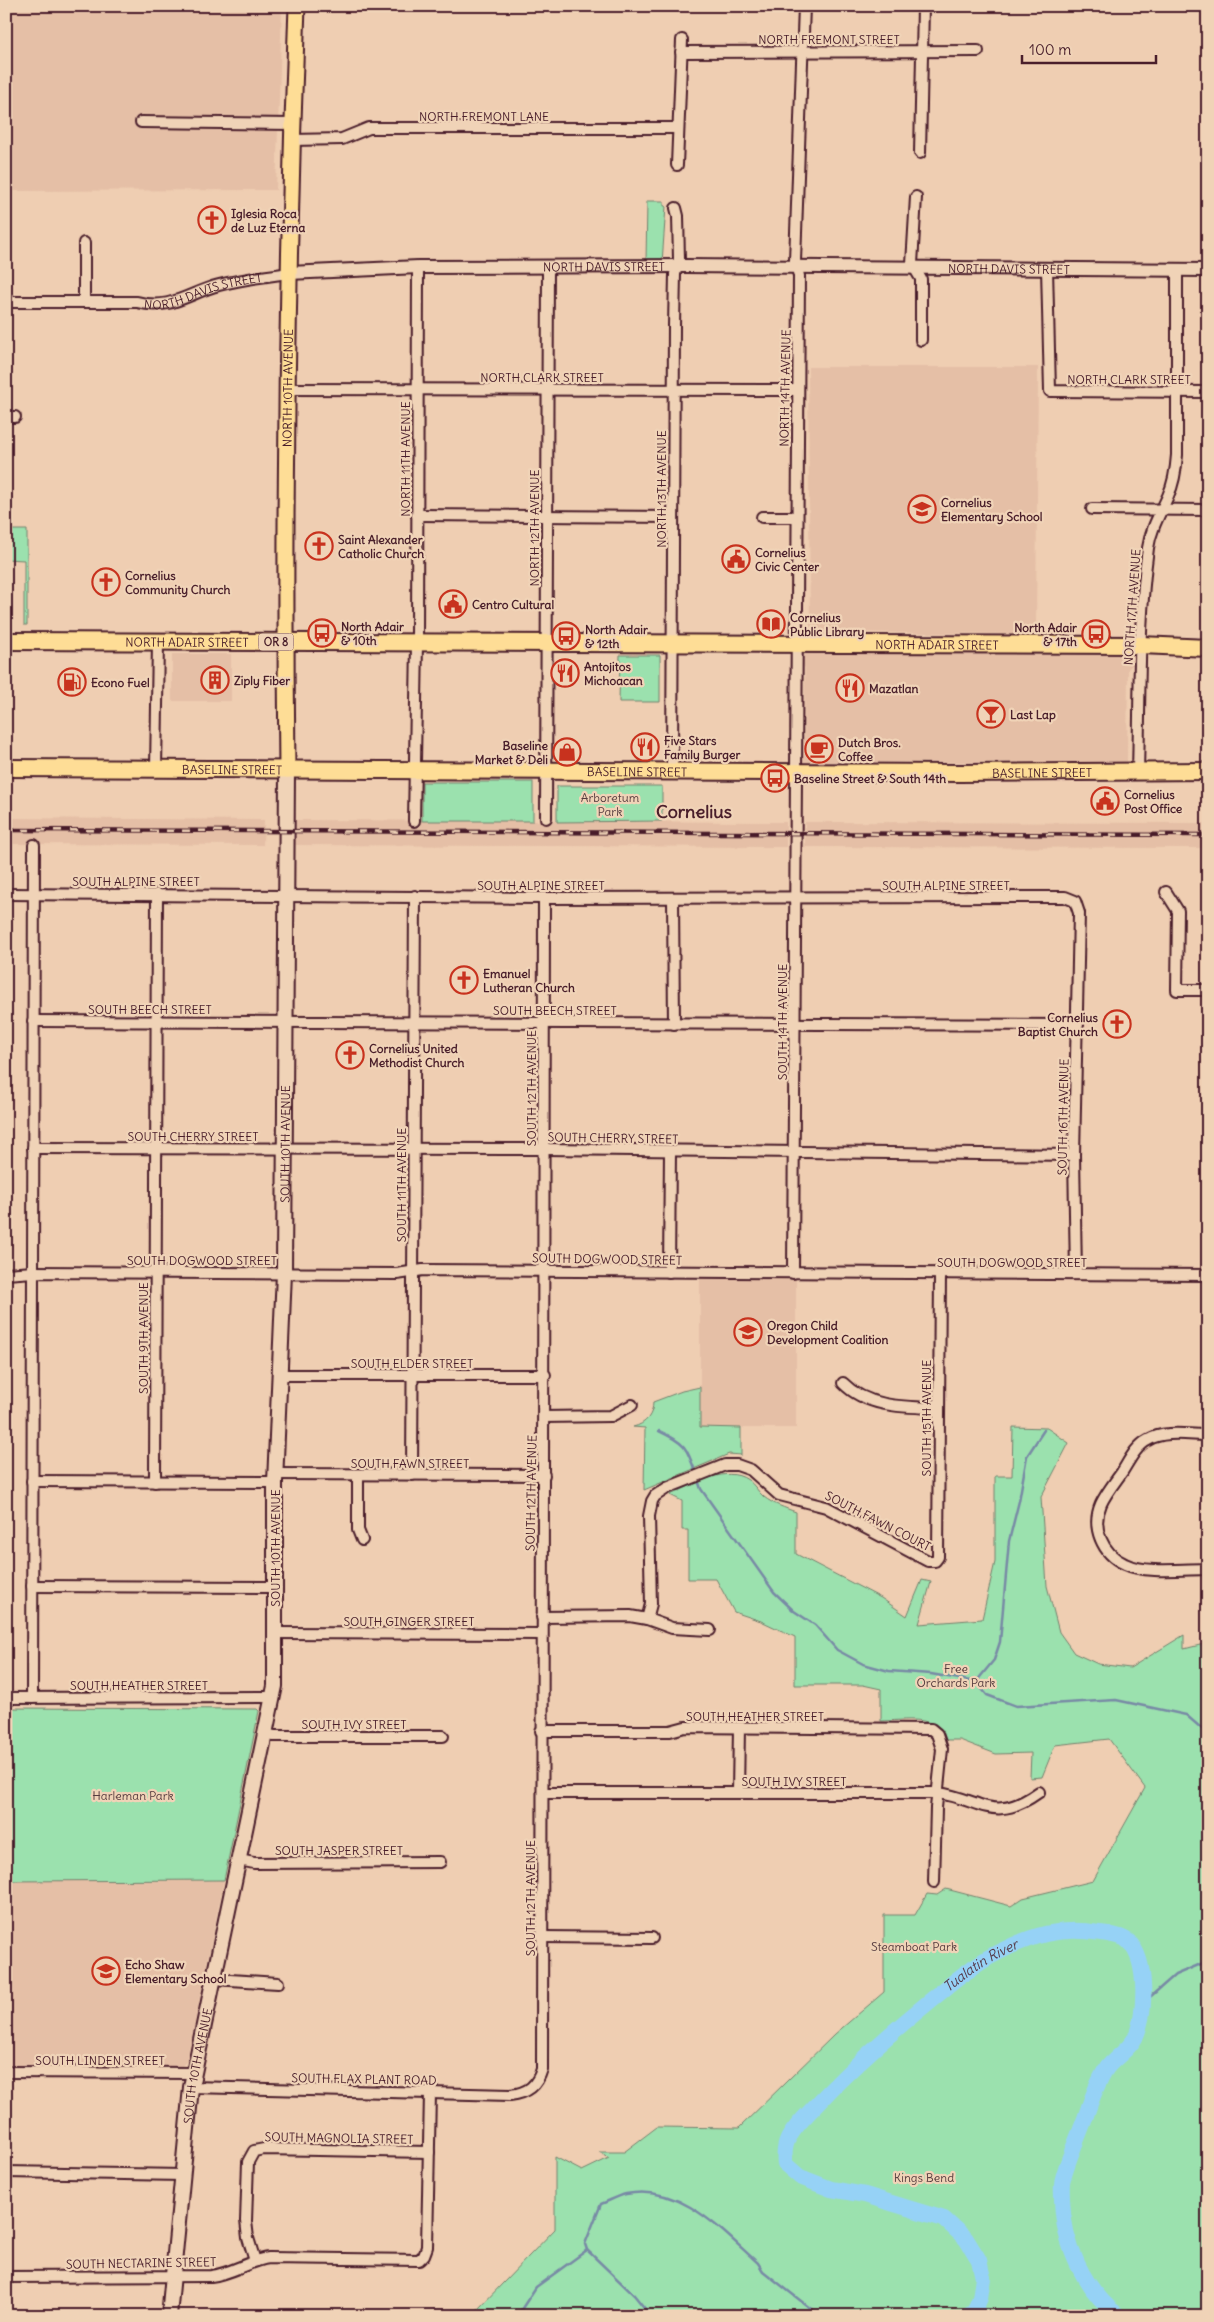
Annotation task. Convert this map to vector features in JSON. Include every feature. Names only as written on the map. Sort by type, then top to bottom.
[{"type":"highway","name":"NORTH ADAIR STREET","points":[[6,641],[1141,645],[1208,648]]},
{"type":"highway","name":"BASELINE STREET","points":[[6,768],[1208,771]]},
{"type":"main road","name":"NORTH 10TH AVENUE","points":[[287,770],[286,389],[292,124],[297,6]]},
{"type":"main road","name":"SOUTH 10TH AVENUE","points":[[169,2316],[193,2080],[273,1698],[275,1478],[284,1274],[287,770]]},
{"type":"street","name":"NORTH 14TH AVENUE","points":[[796,771],[799,276],[796,268],[804,6]]},
{"type":"street","points":[[920,153],[922,6]]},
{"type":"street","points":[[676,164],[682,40]]},
{"type":"street","name":"NORTH FREMONT STREET","points":[[681,52],[978,51]]},
{"type":"street","points":[[141,122],[292,124]]},
{"type":"street","name":"NORTH FREMONT LANE","points":[[292,140],[342,139],[369,128],[678,128]]},
{"type":"street","points":[[916,197],[912,261],[921,279],[922,340]]},
{"type":"street","name":"NORTH 13TH AVENUE","points":[[672,771],[673,390],[676,267],[680,260],[676,208]]},
{"type":"street","points":[[84,243],[84,302]]},
{"type":"street","name":"NORTH DAVIS STREET","points":[[6,302],[137,302],[166,305],[219,285],[289,273],[418,267],[1208,270]]},
{"type":"street","name":"NORTH 11TH AVENUE","points":[[414,770],[417,643],[418,267]]},
{"type":"street","name":"NORTH 12TH AVENUE","points":[[546,818],[548,267]]},
{"type":"street","name":"NORTH CLARK STREET","points":[[1047,268],[1050,391],[1208,392]]},
{"type":"street","name":"NORTH 17TH AVENUE","points":[[1138,772],[1141,645],[1148,548],[1153,524],[1169,495],[1175,475],[1177,455],[1177,270]]},
{"type":"street","name":"NORTH CLARK STREET","points":[[286,389],[797,390]]},
{"type":"street","points":[[1092,508],[1208,510]]},
{"type":"street","points":[[417,515],[673,517]]},
{"type":"street","points":[[762,517],[797,517]]},
{"type":"street","points":[[156,769],[158,642]]},
{"type":"street","points":[[414,770],[414,821]]},
{"type":"street","name":"SOUTH 14TH AVENUE","points":[[793,1273],[796,771]]},
{"type":"street","points":[[32,1698],[34,844]]},
{"type":"street","points":[[1166,892],[1178,911],[1177,990],[1208,990]]},
{"type":"street","name":"SOUTH ALPINE STREET","points":[[6,894],[544,898],[1064,897],[1075,901]]},
{"type":"street","name":"SOUTH 9TH AVENUE","points":[[155,1482],[157,894]]},
{"type":"street","name":"SOUTH 11TH AVENUE","points":[[412,1475],[415,896]]},
{"type":"street","name":"SOUTH 12TH AVENUE","points":[[534,2086],[542,2069],[542,1617],[545,1375],[544,898]]},
{"type":"street","points":[[673,898],[674,1024]]},
{"type":"street","name":"SOUTH 16TH AVENUE","points":[[1075,901],[1079,913],[1074,1154],[1076,1274]]},
{"type":"street","name":"SOUTH BEECH STREET","points":[[33,1021],[1078,1024]]},
{"type":"street","name":"SOUTH CHERRY STREET","points":[[33,1148],[544,1149],[1074,1154]]},
{"type":"street","points":[[669,1272],[670,1151]]},
{"type":"street","name":"SOUTH DOGWOOD STREET","points":[[6,1274],[33,1272],[397,1274],[413,1271],[544,1271],[1208,1276]]},
{"type":"street","name":"SOUTH 15TH AVENUE","points":[[935,1561],[938,1557],[939,1549],[940,1274]]},
{"type":"street","name":"SOUTH ELDER STREET","points":[[280,1375],[545,1375]]},
{"type":"street","points":[[843,1384],[850,1391],[876,1402],[904,1407],[939,1408]]},
{"type":"street","points":[[544,1417],[611,1416],[632,1405]]},
{"type":"street","points":[[1208,1435],[1160,1435],[1147,1440],[1135,1451],[1100,1504],[1097,1523],[1099,1538],[1108,1552],[1125,1565],[1147,1569],[1208,1569]]},
{"type":"street","name":"SOUTH FAWN COURT","points":[[647,1619],[651,1604],[649,1516],[652,1501],[661,1492],[683,1481],[725,1465],[745,1468],[757,1475],[779,1495],[826,1508],[910,1550],[920,1558],[935,1561]]},
{"type":"street","name":"SOUTH FAWN STREET","points":[[32,1481],[155,1482],[358,1476],[544,1474]]},
{"type":"street","points":[[358,1476],[358,1530],[362,1540]]},
{"type":"street","points":[[32,1586],[275,1587]]},
{"type":"street","points":[[542,1617],[630,1616],[647,1619],[672,1628],[710,1630]]},
{"type":"street","name":"SOUTH GINGER STREET","points":[[275,1633],[542,1634]]},
{"type":"street","name":"SOUTH HEATHER STREET","points":[[6,1698],[273,1698]]},
{"type":"street","name":"SOUTH HEATHER STREET","points":[[542,1731],[670,1732],[685,1728],[924,1728],[937,1734],[942,1749],[938,1793]]},
{"type":"street","points":[[738,1793],[739,1728]]},
{"type":"street","name":"SOUTH IVY STREET","points":[[265,1734],[274,1736],[443,1736]]},
{"type":"street","name":"SOUTH IVY STREET","points":[[543,1793],[938,1793],[954,1795],[989,1809],[1025,1802],[1039,1792]]},
{"type":"street","points":[[934,1882],[938,1793]]},
{"type":"street","name":"SOUTH JASPER STREET","points":[[239,1860],[254,1863],[440,1862]]},
{"type":"street","points":[[543,1937],[652,1938]]},
{"type":"street","points":[[214,1979],[278,1983]]},
{"type":"street","name":"SOUTH LINDEN STREET","points":[[6,2072],[193,2080]]},
{"type":"street","name":"SOUTH FLAX PLANT ROAD","points":[[193,2080],[430,2093],[510,2095],[519,2094],[534,2086]]},
{"type":"street","points":[[429,2152],[430,2093]]},
{"type":"street","name":"SOUTH MAGNOLIA STREET","points":[[255,2261],[246,2227],[247,2163],[250,2155],[260,2149],[429,2152]]},
{"type":"street","name":"SOUTH NECTARINE STREET","points":[[6,2277],[173,2278],[222,2274],[255,2261],[269,2258],[414,2261],[423,2257],[427,2248],[429,2152]]},
{"type":"street","points":[[6,2172],[183,2175]]},
{"type":"shaded area","points":[[6,6],[282,6],[276,190],[6,191]]},
{"type":"shaded area","name":"Cornelius Elementary School","points":[[808,367],[1038,367],[1036,634],[814,632],[810,630]]},
{"type":"shaded area","points":[[806,650],[816,650],[820,653],[1116,654],[1121,651],[1128,652],[1133,656],[1133,664],[1128,669],[1127,761],[1123,765],[1113,762],[819,762],[814,765],[805,765],[801,760],[804,749],[805,668],[801,663],[801,656]]},
{"type":"shaded area","points":[[172,654],[231,654],[231,701],[172,701]]},
{"type":"shaded area","points":[[6,818],[264,820],[263,845],[6,844]]},
{"type":"shaded area","points":[[296,820],[786,822],[786,847],[295,845]]},
{"type":"shaded area","points":[[805,822],[1208,823],[1208,848],[805,847]]},
{"type":"shaded area","name":"Oregon Child Development Coalition","points":[[700,1277],[796,1277],[796,1428],[700,1428]]},
{"type":"shaded area","name":"Echo Shaw Elementary School","points":[[224,1880],[187,2061],[182,2066],[6,2066],[6,1881]]},
{"type":"green space","points":[[647,201],[664,201],[664,206],[666,206],[662,263],[646,263]]},
{"type":"green space","points":[[6,530],[27,530],[27,625],[24,625],[24,560],[6,559]]},
{"type":"green space","points":[[620,655],[660,655],[660,702],[619,702]]},
{"type":"green space","points":[[422,782],[533,782],[533,821],[422,821]]},
{"type":"green space","name":"Arboretum Park","points":[[557,786],[662,786],[662,821],[557,822]]},
{"type":"green space","points":[[700,1387],[700,1427],[741,1428],[741,1455],[729,1454],[644,1490],[645,1428],[633,1427],[642,1424],[648,1418],[652,1411],[653,1402],[682,1391]]},
{"type":"green space","points":[[1013,1427],[1047,1428],[1069,1443],[1041,1497],[1047,1586],[1059,1632],[1074,1653],[1098,1664],[1130,1668],[1184,1635],[1184,1649],[1208,1643],[1208,2316],[467,2316],[478,2309],[555,2229],[555,2157],[582,2171],[609,2158],[599,2152],[624,2152],[657,2127],[739,2128],[835,2034],[884,1992],[884,1915],[915,1915],[927,1894],[937,1895],[946,1889],[1011,1906],[1023,1898],[1093,1881],[1145,1788],[1109,1739],[1055,1745],[1042,1777],[1030,1778],[1031,1753],[996,1754],[960,1740],[946,1740],[942,1731],[936,1726],[919,1720],[881,1721],[881,1689],[863,1685],[795,1685],[795,1637],[761,1621],[734,1612],[716,1579],[688,1579],[688,1530],[682,1530],[682,1501],[670,1495],[719,1475],[739,1476],[748,1480],[762,1495],[779,1506],[796,1512],[796,1554],[881,1598],[907,1616],[922,1580],[931,1582],[919,1624],[982,1619],[995,1562],[995,1476],[1012,1476]]},
{"type":"green space","name":"Harleman Park","points":[[6,1708],[257,1709],[259,1711],[224,1880],[6,1881]]},
{"type":"waterway","points":[[976,1682],[994,1660],[1000,1642],[1009,1541],[1027,1456],[1044,1430]]},
{"type":"waterway","points":[[659,1431],[684,1447],[696,1474]]},
{"type":"waterway","points":[[698,1480],[701,1489],[774,1592],[794,1611],[815,1625],[837,1650],[863,1664],[889,1671],[931,1674],[976,1682],[987,1695],[1016,1706],[1116,1700],[1186,1715],[1208,1734]]},
{"type":"waterway","name":"Tualatin River","points":[[968,2316],[974,2312],[980,2298],[983,2278],[979,2260],[966,2239],[944,2219],[865,2195],[831,2189],[800,2177],[785,2164],[784,2154],[786,2145],[799,2123],[847,2074],[902,2024],[962,1975],[979,1963],[1022,1941],[1047,1934],[1072,1931],[1107,1934],[1126,1940],[1135,1951],[1140,1962],[1142,1975],[1143,2003],[1139,2028],[1129,2046],[1109,2065],[1099,2081],[1062,2180],[1063,2216],[1066,2232],[1077,2264],[1095,2293],[1119,2316]]},
{"type":"waterway","points":[[1142,2004],[1175,1975],[1208,1961]]},
{"type":"waterway","points":[[651,2316],[634,2295],[587,2250],[585,2244],[601,2204],[626,2194],[646,2192],[664,2196],[699,2212],[730,2237],[758,2263],[763,2271],[820,2316]]},
{"type":"waterway","points":[[517,2316],[536,2287],[587,2250]]},
{"type":"railway","points":[[6,830],[1208,835]]},
{"type":"place","name":"Iglesia Roca de Luz Eterna","points":[[212,220]]},
{"type":"place","name":"Cornelius Elementary School","points":[[922,509]]},
{"type":"place","name":"Saint Alexander Catholic Church","points":[[319,546]]},
{"type":"place","name":"Cornelius Civic Center","points":[[736,559]]},
{"type":"place","name":"Cornelius Community Church","points":[[106,582]]},
{"type":"place","name":"Centro Cultural","points":[[453,604]]},
{"type":"place","name":"Cornelius Public Library","points":[[771,624]]},
{"type":"place","name":"North Adair & 10th","points":[[322,633]]},
{"type":"place","name":"North Adair & 17th","points":[[1096,634]]},
{"type":"place","name":"North Adair & 12th","points":[[566,636]]},
{"type":"place","name":"Antojitos Michoacan","points":[[565,673]]},
{"type":"place","name":"Ziply Fiber","points":[[215,680]]},
{"type":"place","name":"Econo Fuel","points":[[72,682]]},
{"type":"place","name":"Mazatlan","points":[[850,688]]},
{"type":"place","name":"Last Lap","points":[[991,714]]},
{"type":"place","name":"Five Stars Family Burger","points":[[645,747]]},
{"type":"place","name":"Dutch Bros. Coffee","points":[[819,749]]},
{"type":"place","name":"Baseline Market & Deli","points":[[567,752]]},
{"type":"place","name":"Baseline Street & South 14th","points":[[775,778]]},
{"type":"place","name":"Cornelius Post Office","points":[[1105,801]]},
{"type":"place","name":"Emanuel Lutheran Church","points":[[464,980]]},
{"type":"place","name":"Cornelius Baptist Church","points":[[1117,1024]]},
{"type":"place","name":"Cornelius United Methodist Church","points":[[350,1055]]},
{"type":"place","name":"Oregon Child Development Coalition","points":[[748,1332]]},
{"type":"place","name":"Echo Shaw Elementary School","points":[[106,1971]]},
{"type":"district","name":"Cornelius","points":[[694,811]]},
{"type":"park label","name":"Free Orchards Park","points":[[956,1675]]},
{"type":"park label","name":"Steamboat Park","points":[[914,1946]]},
{"type":"park label","name":"Kings Bend","points":[[924,2177]]}]
